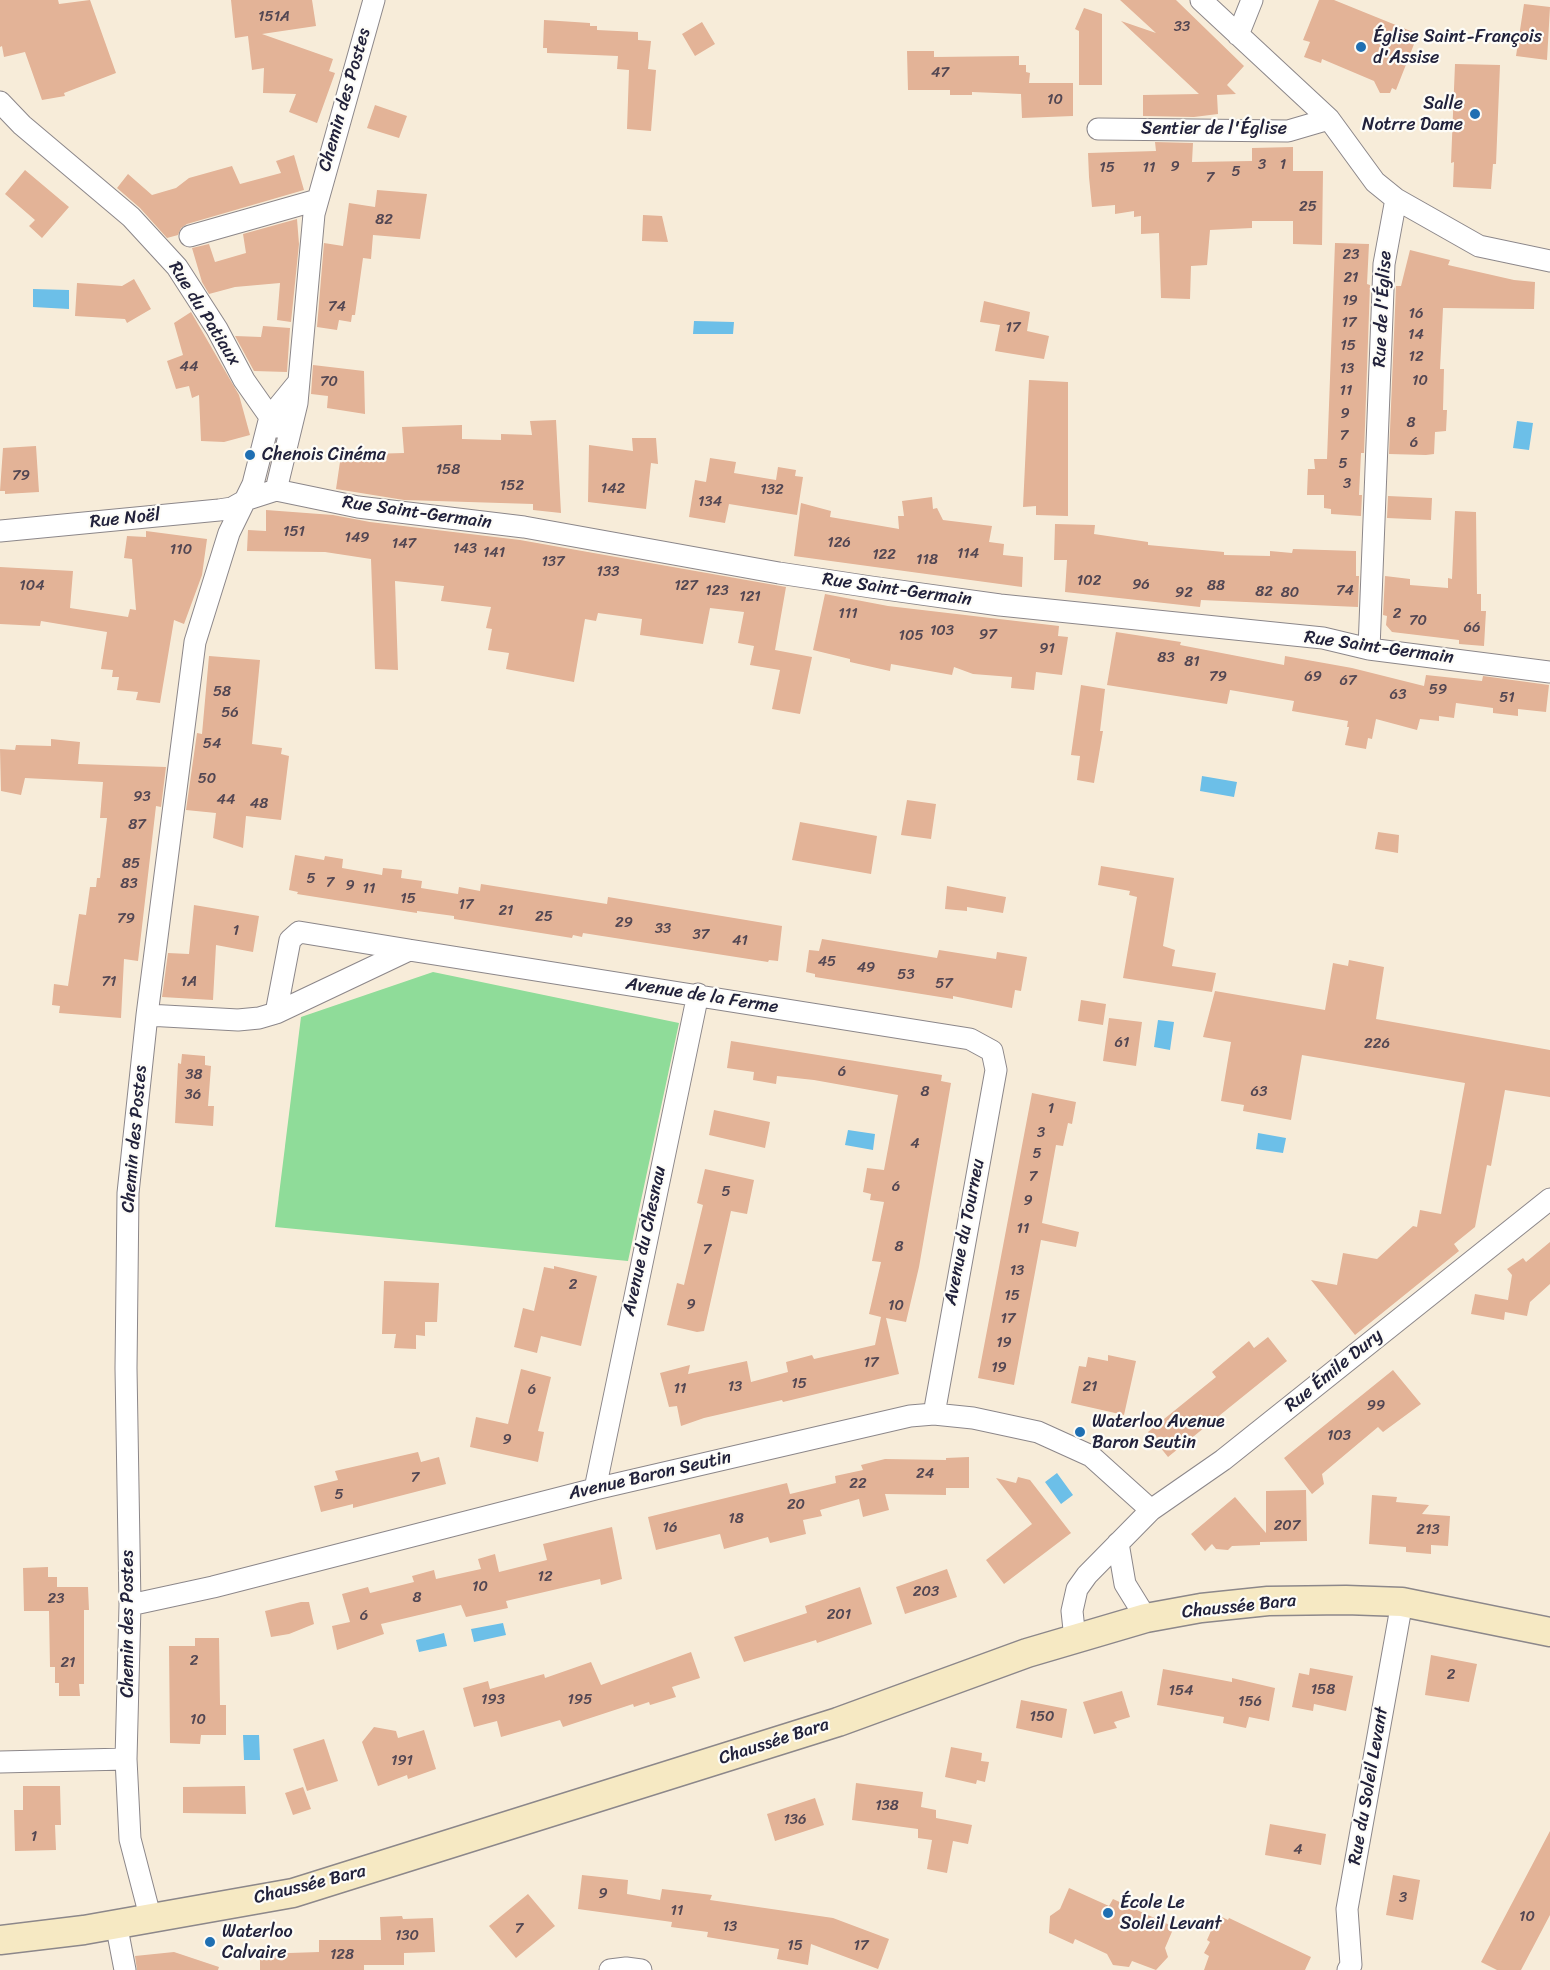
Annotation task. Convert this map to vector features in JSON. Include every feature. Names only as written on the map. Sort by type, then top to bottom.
[{"type":"main road","name":"Chaussée Bara","points":[[0,1940],[84,1930],[293,1893],[363,1873],[837,1722],[1027,1653],[1146,1618],[1201,1608],[1268,1601],[1402,1602],[1550,1632]]},
{"type":"street","name":"Chemin des Postes","points":[[276,490],[297,403],[297,384],[317,200],[374,0]]},
{"type":"street","points":[[1201,0],[1329,119],[1375,182],[1396,199],[1479,246],[1550,261]]},
{"type":"street","points":[[1238,35],[1252,0]]},
{"type":"street","name":"Rue du Patiaux","points":[[0,102],[22,125],[131,217],[177,267],[217,329],[244,380],[288,441]]},
{"type":"street","name":"Sentier de l'Église","points":[[1098,129],[1288,130],[1329,119]]},
{"type":"street","name":"Rue de l'Église","points":[[1369,649],[1384,264],[1396,199]]},
{"type":"street","points":[[190,236],[317,200]]},
{"type":"street","name":"Chemin des Postes","points":[[150,1917],[130,1839],[126,1759],[130,1605],[126,1368],[128,1193],[147,1014],[195,642],[229,533],[248,499],[270,417],[297,384]]},
{"type":"street","name":"Rue Saint-Germain","points":[[248,499],[276,490],[358,507],[524,527],[837,582],[1000,605],[1323,638],[1369,649],[1550,672]]},
{"type":"street","name":"Rue Noël","points":[[0,531],[219,510],[232,508],[248,499]]},
{"type":"street","name":"Avenue de la Ferme","points":[[276,1013],[291,940],[299,932],[970,1039],[992,1051]]},
{"type":"street","points":[[147,1014],[238,1020],[259,1018],[276,1013],[408,950]]},
{"type":"street","name":"Avenue du Chesnau","points":[[595,1489],[698,994]]},
{"type":"street","name":"Avenue du Tourneu","points":[[934,1414],[996,1070],[992,1051]]},
{"type":"street","name":"Rue Émile Dury","points":[[1075,1639],[1072,1611],[1077,1589],[1087,1575],[1151,1510],[1223,1460],[1550,1199]]},
{"type":"street","name":"Avenue Baron Seutin","points":[[130,1605],[213,1587],[595,1489],[887,1420],[934,1414],[973,1418],[1038,1432],[1091,1456],[1151,1510]]},
{"type":"street","points":[[1118,1543],[1125,1584],[1146,1618]]},
{"type":"street","name":"Rue du Soleil Levant","points":[[1348,1970],[1351,1965],[1351,1954],[1347,1909],[1402,1602]]},
{"type":"street","points":[[0,1761],[126,1759]]},
{"type":"street","points":[[116,1923],[125,1970]]},
{"type":"street","points":[[610,1970],[626,1968],[641,1970]]},
{"type":"green space","points":[[433,972],[679,1023],[628,1261],[275,1227],[301,1017]]},
{"type":"water","points":[[33,289],[69,290],[69,309],[33,307]]},
{"type":"water","points":[[694,321],[734,322],[733,334],[693,334]]},
{"type":"water","points":[[1517,421],[1533,423],[1529,450],[1513,448]]},
{"type":"water","points":[[1202,776],[1237,782],[1234,797],[1200,791]]},
{"type":"water","points":[[1158,1020],[1174,1022],[1170,1050],[1154,1047]]},
{"type":"water","points":[[848,1130],[875,1134],[873,1150],[845,1145]]},
{"type":"water","points":[[1258,1133],[1286,1138],[1283,1153],[1256,1149]]},
{"type":"water","points":[[1057,1473],[1073,1495],[1061,1504],[1045,1482]]},
{"type":"water","points":[[503,1623],[506,1635],[474,1642],[471,1629]]},
{"type":"water","points":[[444,1633],[447,1646],[419,1652],[416,1640]]},
{"type":"water","points":[[243,1735],[259,1735],[260,1760],[244,1760]]},
{"type":"building","points":[[0,0],[58,0],[59,4],[90,0],[116,73],[64,93],[65,96],[42,100],[25,52],[4,57],[2,46],[0,47]]},
{"type":"building","points":[[231,0],[312,0],[316,26],[262,34],[333,59],[329,71],[335,73],[317,123],[289,112],[296,94],[263,93],[264,68],[252,70],[248,36],[235,38]]},
{"type":"building","points":[[1120,0],[1176,0],[1244,66],[1227,85],[1236,94],[1217,95],[1218,114],[1194,117],[1143,116],[1143,95],[1199,94],[1121,21],[1156,33]]},
{"type":"building","name":"Église Saint-François d'Assise","points":[[1319,0],[1334,0],[1418,34],[1396,90],[1392,88],[1390,93],[1380,93],[1374,81],[1322,59],[1321,63],[1304,57],[1310,42],[1303,40]]},
{"type":"building","points":[[1524,4],[1550,7],[1547,60],[1516,56]]},
{"type":"building","points":[[1084,8],[1102,14],[1102,85],[1079,85],[1079,31],[1075,29]]},
{"type":"building","points":[[544,20],[590,23],[590,26],[597,26],[597,30],[638,32],[638,40],[651,41],[648,69],[656,70],[651,131],[627,129],[629,70],[617,69],[618,56],[547,53],[547,48],[543,48]]},
{"type":"building","points":[[702,22],[715,44],[695,56],[682,34]]},
{"type":"building","points":[[907,51],[934,51],[934,57],[1019,56],[1019,65],[1026,65],[1026,72],[1030,73],[1029,83],[1073,83],[1073,116],[1022,118],[1021,94],[972,92],[972,95],[950,95],[950,90],[908,90]]},
{"type":"building","name":"Salle Notrre Dame","points":[[1455,64],[1500,65],[1496,164],[1493,164],[1491,189],[1453,187],[1454,162],[1451,163]]},
{"type":"building","points":[[375,105],[407,116],[399,138],[367,128]]},
{"type":"building","points":[[1155,142],[1193,143],[1192,162],[1252,161],[1252,148],[1293,147],[1293,171],[1323,171],[1322,245],[1293,244],[1293,221],[1252,221],[1252,228],[1210,230],[1207,265],[1191,266],[1190,299],[1161,298],[1159,233],[1141,234],[1141,216],[1134,217],[1134,211],[1115,214],[1115,205],[1092,207],[1088,153],[1156,151]]},
{"type":"building","points":[[294,155],[304,190],[187,224],[181,228],[178,235],[167,238],[140,208],[117,188],[128,174],[152,195],[176,188],[189,178],[232,166],[240,184],[281,173],[276,161]]},
{"type":"building","points":[[25,170],[69,207],[42,238],[29,226],[35,220],[5,194]]},
{"type":"building","points":[[377,190],[427,194],[420,239],[373,235],[371,259],[363,258],[355,315],[352,315],[351,322],[339,320],[337,330],[317,327],[324,243],[343,246],[349,203],[375,207]]},
{"type":"building","points":[[643,215],[662,216],[668,242],[642,241]]},
{"type":"building","points":[[297,219],[299,244],[291,322],[277,320],[280,283],[235,287],[209,294],[202,282],[192,248],[209,244],[215,262],[246,253],[243,234]]},
{"type":"building","points":[[1335,243],[1369,244],[1367,284],[1370,285],[1364,453],[1361,453],[1359,495],[1362,495],[1361,516],[1331,514],[1331,509],[1324,508],[1324,495],[1307,495],[1308,469],[1315,469],[1314,459],[1327,459]]},
{"type":"building","points":[[1410,250],[1450,260],[1448,265],[1514,280],[1535,282],[1534,309],[1443,308],[1440,369],[1444,369],[1443,410],[1447,410],[1446,431],[1435,432],[1434,454],[1426,455],[1389,454],[1396,286],[1401,286]]},
{"type":"building","points":[[134,279],[151,309],[127,323],[125,319],[75,316],[77,283],[122,286]]},
{"type":"building","points":[[984,301],[1030,312],[1027,331],[1049,336],[1044,359],[995,351],[1000,325],[980,322]]},
{"type":"building","points":[[191,312],[239,395],[250,435],[224,442],[201,441],[199,395],[192,398],[189,386],[176,389],[167,361],[183,355],[174,323]]},
{"type":"building","points":[[263,326],[290,328],[287,372],[254,371],[235,336],[261,337]]},
{"type":"building","points":[[313,365],[364,371],[365,414],[327,408],[328,396],[311,394]]},
{"type":"building","points":[[1029,380],[1068,382],[1068,516],[1036,515],[1036,506],[1023,507]]},
{"type":"building","points":[[556,420],[561,513],[533,510],[533,504],[404,500],[336,489],[341,455],[369,459],[369,454],[404,453],[402,427],[462,425],[462,439],[501,440],[501,434],[532,435],[530,421]]},
{"type":"building","points":[[632,438],[656,438],[658,464],[651,463],[646,509],[588,502],[589,445],[633,451]]},
{"type":"building","points":[[36,446],[39,492],[5,494],[5,491],[0,491],[3,448]]},
{"type":"building","points":[[710,458],[736,462],[734,473],[776,480],[778,467],[796,470],[795,476],[803,477],[797,515],[729,504],[725,523],[689,517],[695,480],[706,482]]},
{"type":"building","points":[[1388,496],[1432,498],[1431,520],[1387,518]]},
{"type":"building","points":[[932,497],[933,509],[937,508],[943,520],[992,526],[989,542],[1004,544],[1003,555],[1023,557],[1022,587],[794,556],[801,503],[831,511],[830,517],[899,529],[898,516],[904,516],[902,501]]},
{"type":"building","points":[[266,510],[333,515],[370,522],[520,540],[786,587],[775,650],[812,657],[800,714],[772,709],[780,670],[750,665],[754,646],[738,643],[744,612],[710,608],[703,644],[640,635],[642,619],[598,613],[596,621],[585,619],[574,682],[506,669],[509,653],[488,650],[492,629],[486,628],[491,607],[441,601],[444,586],[395,581],[398,670],[375,669],[371,559],[325,552],[247,551],[248,530],[266,531]]},
{"type":"building","points":[[1455,511],[1476,512],[1477,594],[1481,594],[1481,611],[1486,611],[1484,646],[1459,644],[1459,640],[1392,632],[1386,625],[1387,616],[1383,615],[1385,576],[1410,579],[1410,585],[1448,588],[1448,578],[1452,579]]},
{"type":"building","points":[[1055,524],[1095,525],[1094,534],[1148,542],[1148,545],[1224,552],[1224,555],[1270,556],[1270,551],[1292,553],[1293,549],[1356,551],[1356,576],[1359,576],[1358,607],[1201,600],[1200,607],[1065,592],[1067,560],[1054,560]]},
{"type":"building","points":[[146,531],[207,539],[202,575],[184,624],[174,620],[160,703],[136,700],[138,692],[117,690],[119,677],[112,677],[113,670],[101,669],[107,632],[41,621],[40,626],[0,624],[0,567],[73,571],[70,608],[128,617],[130,609],[136,610],[132,559],[124,558],[127,536],[146,537]]},
{"type":"building","points":[[825,594],[888,606],[1059,626],[1058,636],[1068,637],[1062,675],[1036,672],[1034,690],[1011,688],[1012,677],[973,674],[954,667],[952,675],[891,664],[890,671],[850,662],[850,659],[813,650]]},
{"type":"building","points":[[1116,632],[1181,642],[1180,645],[1284,665],[1285,656],[1352,668],[1424,686],[1426,675],[1482,681],[1483,676],[1549,685],[1546,712],[1518,709],[1518,716],[1493,713],[1493,708],[1456,703],[1454,718],[1439,716],[1439,721],[1420,719],[1417,730],[1376,719],[1372,739],[1368,738],[1366,749],[1345,745],[1348,721],[1292,711],[1294,701],[1230,690],[1227,704],[1107,685]]},
{"type":"building","points":[[209,656],[260,660],[252,744],[282,748],[281,754],[289,756],[281,820],[246,816],[243,848],[213,838],[216,813],[186,810],[197,733],[202,734]]},
{"type":"building","points":[[1081,685],[1105,689],[1100,731],[1103,731],[1094,783],[1077,780],[1080,756],[1071,755]]},
{"type":"building","points":[[51,739],[80,742],[78,764],[166,767],[161,807],[156,806],[138,961],[124,959],[121,1018],[59,1013],[60,1006],[52,1005],[54,984],[68,986],[79,914],[86,915],[90,887],[96,887],[97,878],[100,878],[107,818],[100,818],[103,782],[25,778],[21,795],[1,791],[0,749],[15,750],[16,745],[51,746]]},
{"type":"building","points":[[907,800],[936,804],[931,839],[901,835]]},
{"type":"building","points":[[800,822],[877,836],[871,874],[792,860]]},
{"type":"building","points":[[1378,832],[1399,835],[1398,853],[1375,849]]},
{"type":"building","points":[[295,855],[324,860],[325,856],[343,859],[342,868],[382,875],[383,868],[402,870],[401,878],[422,881],[421,888],[458,894],[459,887],[480,891],[481,884],[607,904],[608,897],[782,926],[778,961],[769,960],[768,962],[583,933],[582,937],[573,935],[572,938],[454,919],[454,916],[417,911],[417,913],[297,894],[298,892],[289,890]]},
{"type":"building","points":[[1101,866],[1174,878],[1163,946],[1175,950],[1172,966],[1216,973],[1212,992],[1123,978],[1137,897],[1129,895],[1130,891],[1098,885]]},
{"type":"building","points":[[947,886],[1006,897],[1003,913],[967,907],[967,911],[945,909]]},
{"type":"building","points":[[194,905],[259,916],[253,952],[216,945],[213,1000],[162,997],[168,953],[189,954]]},
{"type":"building","points":[[822,939],[937,958],[939,950],[996,959],[997,952],[1027,957],[1021,991],[1015,990],[1012,1008],[953,996],[953,999],[815,977],[815,974],[806,972],[809,950],[819,951]]},
{"type":"building","points":[[1349,960],[1384,967],[1376,1019],[1550,1050],[1550,1097],[1505,1090],[1491,1166],[1487,1165],[1475,1227],[1454,1244],[1459,1251],[1355,1335],[1311,1280],[1337,1285],[1343,1253],[1377,1259],[1413,1226],[1417,1227],[1420,1210],[1441,1214],[1465,1083],[1302,1055],[1291,1120],[1243,1111],[1244,1105],[1221,1101],[1231,1042],[1203,1037],[1215,991],[1325,1010],[1333,963],[1348,966]]},
{"type":"building","points":[[1081,1000],[1106,1004],[1103,1025],[1078,1021]]},
{"type":"building","points":[[1109,1018],[1142,1022],[1136,1066],[1103,1061]]},
{"type":"building","points":[[731,1041],[942,1075],[941,1081],[951,1083],[919,1267],[906,1322],[886,1318],[899,1374],[704,1418],[681,1426],[677,1406],[669,1407],[660,1373],[690,1365],[688,1374],[747,1361],[751,1382],[788,1372],[786,1362],[812,1355],[814,1359],[875,1345],[881,1317],[869,1314],[881,1262],[872,1261],[884,1202],[870,1200],[871,1194],[863,1192],[867,1168],[884,1170],[898,1095],[777,1076],[776,1084],[753,1080],[754,1072],[727,1068]]},
{"type":"building","points":[[182,1054],[205,1056],[205,1065],[211,1066],[208,1106],[214,1106],[213,1126],[175,1123],[178,1063],[181,1064]]},
{"type":"building","points":[[1032,1093],[1076,1102],[1072,1124],[1068,1123],[1063,1146],[1056,1145],[1042,1223],[1079,1232],[1076,1247],[1041,1240],[1014,1385],[978,1378]]},
{"type":"building","points":[[714,1110],[770,1122],[765,1148],[709,1135]]},
{"type":"building","points":[[705,1169],[754,1180],[747,1214],[731,1211],[704,1331],[697,1332],[667,1325],[677,1283],[684,1285],[703,1205],[697,1203]]},
{"type":"building","points":[[1550,1242],[1550,1284],[1530,1302],[1527,1316],[1505,1312],[1504,1320],[1471,1314],[1475,1294],[1508,1300],[1512,1275],[1507,1269],[1523,1258],[1526,1262]]},
{"type":"building","points":[[554,1266],[597,1276],[581,1346],[541,1336],[537,1353],[514,1347],[523,1308],[534,1311],[544,1267],[554,1269]]},
{"type":"building","points":[[384,1281],[439,1283],[437,1322],[425,1322],[425,1336],[416,1335],[416,1349],[394,1348],[396,1334],[382,1334]]},
{"type":"building","points":[[1268,1337],[1287,1361],[1168,1457],[1148,1432],[1216,1377],[1212,1372],[1249,1341],[1254,1348]]},
{"type":"building","points":[[1108,1355],[1136,1361],[1124,1415],[1071,1403],[1079,1366],[1086,1367],[1088,1357],[1108,1361]]},
{"type":"building","points":[[521,1369],[551,1377],[538,1431],[544,1432],[538,1462],[470,1447],[476,1417],[508,1424]]},
{"type":"building","points":[[1393,1370],[1421,1404],[1383,1432],[1378,1427],[1322,1474],[1324,1484],[1312,1494],[1284,1458]]},
{"type":"building","points":[[418,1452],[421,1462],[439,1457],[446,1484],[353,1508],[353,1504],[321,1512],[314,1486],[338,1480],[335,1471]]},
{"type":"building","points":[[969,1457],[969,1488],[946,1488],[946,1495],[885,1494],[889,1510],[863,1517],[859,1499],[820,1510],[822,1516],[803,1520],[806,1534],[770,1543],[768,1537],[724,1549],[720,1534],[656,1550],[648,1517],[787,1483],[790,1494],[836,1483],[835,1476],[863,1470],[861,1465],[885,1459],[946,1460],[946,1458]]},
{"type":"building","points":[[1018,1477],[1030,1480],[1071,1533],[1004,1584],[986,1560],[1032,1524],[996,1478],[1016,1483]]},
{"type":"building","points":[[1306,1490],[1307,1541],[1260,1542],[1260,1545],[1232,1546],[1228,1550],[1216,1549],[1212,1544],[1205,1551],[1191,1534],[1235,1497],[1266,1533],[1266,1491]]},
{"type":"building","points":[[1372,1495],[1397,1497],[1396,1502],[1429,1505],[1422,1514],[1450,1516],[1448,1546],[1431,1545],[1431,1554],[1406,1552],[1406,1547],[1369,1544]]},
{"type":"building","points":[[612,1527],[622,1579],[601,1585],[600,1579],[506,1601],[508,1608],[466,1617],[461,1605],[381,1624],[384,1634],[337,1650],[332,1626],[350,1622],[342,1594],[368,1587],[370,1593],[414,1582],[412,1576],[434,1570],[436,1579],[481,1569],[478,1559],[495,1554],[499,1572],[547,1560],[543,1544]]},
{"type":"building","points":[[48,1567],[48,1577],[57,1577],[57,1587],[88,1587],[89,1610],[84,1610],[84,1684],[79,1684],[80,1696],[59,1696],[59,1683],[55,1683],[55,1667],[50,1667],[49,1611],[24,1611],[23,1568]]},
{"type":"building","points":[[947,1569],[957,1597],[905,1614],[896,1587]]},
{"type":"building","points":[[860,1587],[872,1624],[817,1643],[816,1640],[744,1662],[734,1637],[807,1613],[805,1606]]},
{"type":"building","points":[[309,1602],[314,1624],[289,1634],[271,1637],[265,1611]]},
{"type":"building","points":[[195,1638],[219,1638],[220,1705],[226,1705],[226,1735],[201,1735],[200,1744],[170,1743],[169,1646],[195,1646]]},
{"type":"building","points":[[691,1652],[700,1678],[672,1687],[676,1697],[650,1705],[649,1702],[634,1707],[633,1704],[563,1727],[560,1720],[501,1737],[497,1721],[474,1727],[463,1688],[488,1681],[490,1689],[544,1674],[545,1678],[591,1662],[601,1685]]},
{"type":"building","points":[[1431,1655],[1477,1664],[1469,1702],[1425,1695]]},
{"type":"building","points":[[1310,1668],[1353,1676],[1346,1711],[1314,1704],[1313,1711],[1292,1707],[1299,1673],[1309,1675]]},
{"type":"building","points":[[1163,1669],[1232,1682],[1232,1678],[1275,1688],[1269,1721],[1249,1717],[1246,1728],[1223,1723],[1224,1717],[1157,1705]]},
{"type":"building","points":[[1122,1691],[1130,1717],[1114,1722],[1117,1728],[1094,1734],[1083,1702]]},
{"type":"building","points":[[1021,1700],[1067,1709],[1062,1738],[1016,1728]]},
{"type":"building","points":[[374,1727],[396,1731],[398,1738],[424,1730],[436,1769],[408,1779],[407,1775],[378,1786],[362,1742]]},
{"type":"building","points":[[324,1739],[338,1781],[307,1791],[293,1749]]},
{"type":"building","points":[[951,1747],[982,1753],[981,1761],[989,1762],[985,1782],[977,1780],[976,1784],[945,1777]]},
{"type":"building","points":[[856,1783],[923,1792],[921,1807],[936,1810],[936,1818],[972,1825],[968,1844],[953,1841],[947,1873],[927,1869],[932,1840],[918,1838],[918,1829],[852,1820]]},
{"type":"building","points":[[23,1786],[60,1786],[61,1825],[55,1825],[56,1850],[15,1851],[14,1810],[23,1810]]},
{"type":"building","points":[[245,1786],[246,1814],[183,1813],[183,1787]]},
{"type":"building","points":[[303,1787],[311,1809],[293,1815],[285,1793]]},
{"type":"building","points":[[815,1798],[824,1825],[775,1841],[767,1814]]},
{"type":"building","points":[[1270,1824],[1326,1834],[1321,1865],[1265,1855]]},
{"type":"building","points":[[1550,1831],[1550,1915],[1521,1970],[1497,1970],[1481,1962]]},
{"type":"building","points":[[582,1875],[628,1880],[627,1894],[660,1900],[662,1889],[712,1895],[710,1900],[833,1918],[889,1939],[878,1969],[811,1944],[808,1965],[777,1959],[779,1949],[707,1937],[708,1932],[671,1927],[672,1922],[578,1909]]},
{"type":"building","points":[[1393,1875],[1420,1880],[1413,1920],[1386,1915]]},
{"type":"building","points":[[1069,1888],[1109,1906],[1113,1899],[1174,1927],[1165,1948],[1168,1957],[1156,1970],[1132,1961],[1129,1967],[1113,1965],[1107,1954],[1075,1939],[1073,1944],[1049,1933],[1050,1916],[1060,1909]]},
{"type":"building","points":[[528,1894],[555,1926],[516,1958],[489,1926]]},
{"type":"building","points":[[1218,1915],[1311,1957],[1305,1970],[1204,1970],[1209,1956],[1204,1953],[1210,1942],[1207,1940]]},
{"type":"building","points":[[402,1916],[403,1919],[433,1918],[435,1952],[404,1953],[404,1965],[364,1965],[364,1970],[260,1970],[260,1954],[319,1952],[319,1940],[381,1940],[380,1917]]},
{"type":"building","points":[[174,1952],[219,1967],[218,1970],[137,1970],[135,1956]]},
{"type":"place","name":"Église Saint-François d'Assise","points":[[1361,47]]},
{"type":"place","name":"Salle Notrre Dame","points":[[1475,114]]},
{"type":"place","name":"Chenois Cinéma","points":[[250,455]]},
{"type":"place","name":"Waterloo Avenue Baron Seutin","points":[[1080,1432]]},
{"type":"place","name":"École Le Soleil Levant","points":[[1108,1913]]},
{"type":"place","name":"Waterloo Calvaire","points":[[210,1942]]}]
